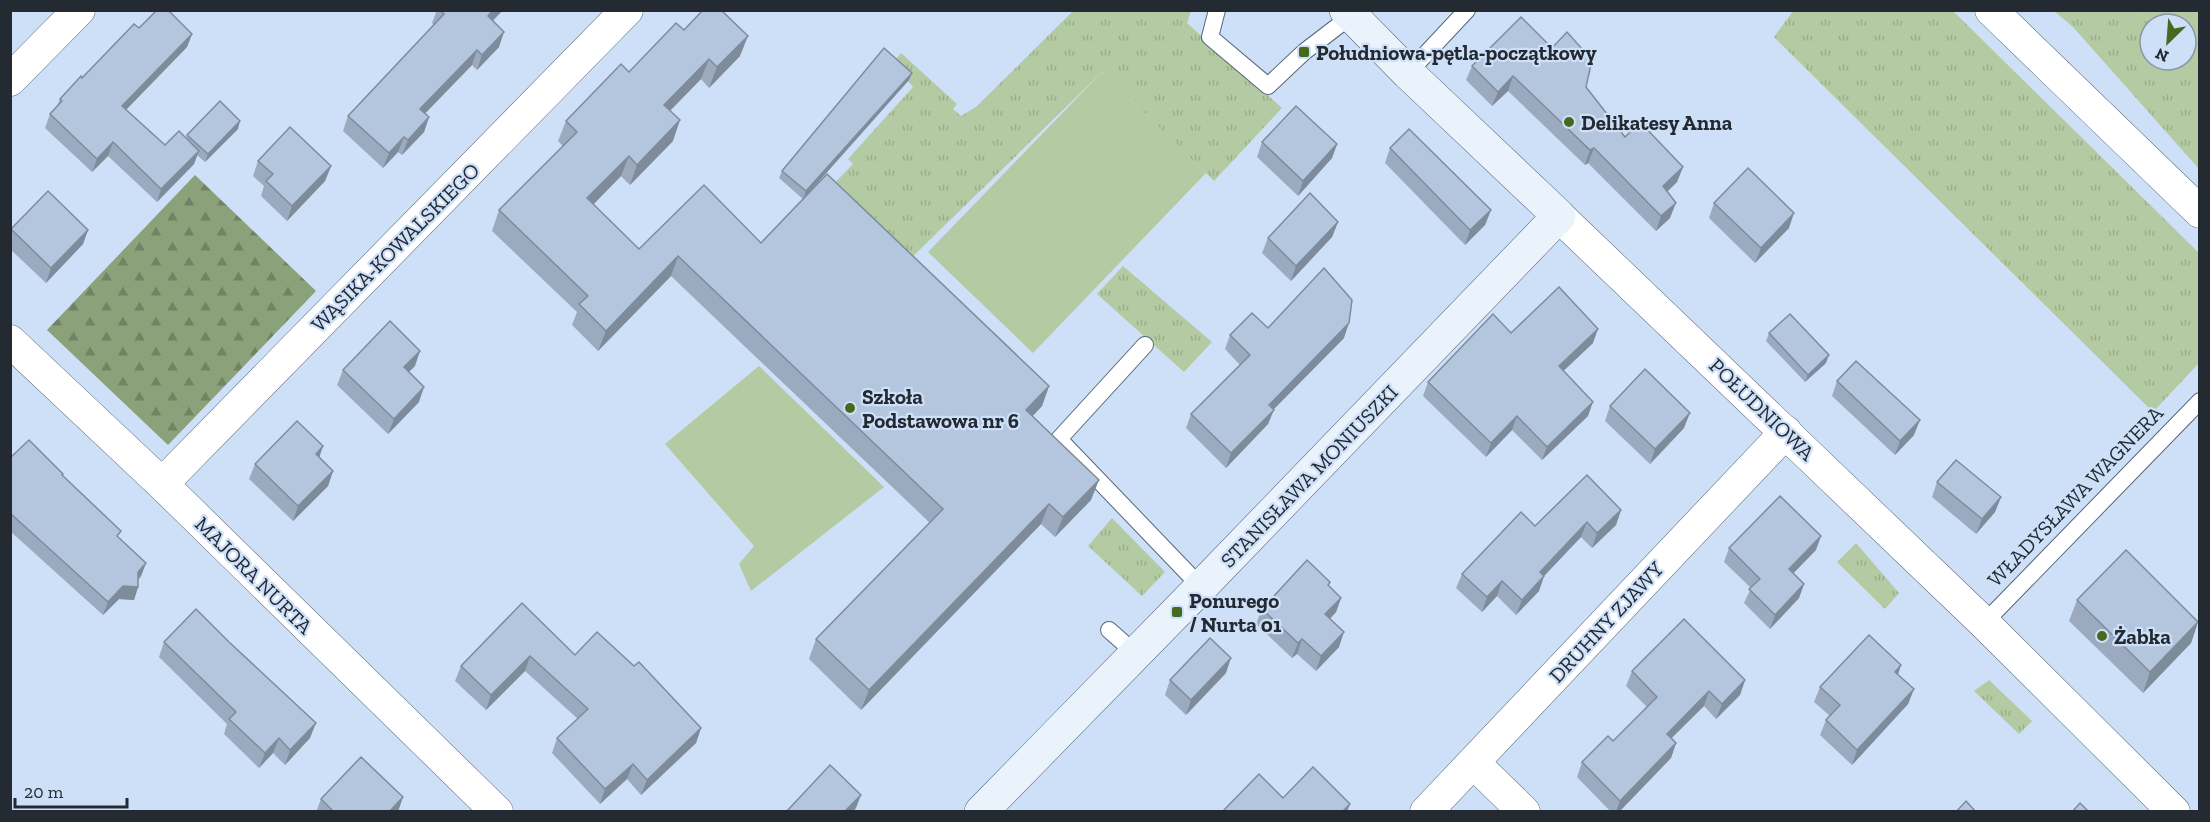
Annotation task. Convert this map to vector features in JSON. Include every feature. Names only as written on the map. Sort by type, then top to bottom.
[{"type":"street","points":[[10,80],[79,10]]},
{"type":"street","name":"WĄSIKA-KOWALSKIEGO","points":[[162,484],[627,10]]},
{"type":"street","points":[[1991,10],[2199,212]]},
{"type":"street","name":"POŁUDNIOWA","points":[[1349,13],[1408,73],[1984,623],[2174,812]]},
{"type":"street","name":"STANISŁAWA MONIUSZKI","points":[[981,812],[1559,216]]},
{"type":"street","name":"MAJORA NURTA","points":[[10,341],[162,484],[497,812]]},
{"type":"street","name":"DRUHNY ZJAWY","points":[[1426,812],[1786,432]]},
{"type":"street","points":[[1474,763],[1524,812]]},
{"type":"lane","points":[[1217,10],[1210,37],[1268,86],[1349,13]]},
{"type":"lane","points":[[1408,73],[1467,10]]},
{"type":"lane","points":[[1145,345],[1059,439],[1201,587]]},
{"type":"lane","name":"WŁADYSŁAWA WAGNERA","points":[[1984,623],[2199,401]]},
{"type":"lane","points":[[1109,630],[1136,653]]},
{"type":"green space","points":[[1073,11],[1191,11],[1187,23],[1282,108],[1214,181],[1102,72],[902,267],[824,194],[853,164],[848,159],[913,87],[893,63],[901,53],[957,104],[953,109],[961,116],[976,107]]},
{"type":"green space","points":[[1793,11],[1953,11],[2199,253],[2199,363],[2153,412],[1774,37]]},
{"type":"green space","points":[[2054,11],[2137,11],[2138,72],[2198,72],[2199,57],[2199,169],[2073,27]]},
{"type":"green space","points":[[2199,11],[2199,57],[2198,12],[2138,12]]},
{"type":"green space","points":[[1102,72],[1206,173],[1033,353],[928,252]]},
{"type":"green space","points":[[195,175],[316,291],[168,445],[47,330]]},
{"type":"green space","points":[[1123,266],[1212,342],[1184,372],[1097,294]]},
{"type":"green space","points":[[759,366],[884,487],[751,591],[739,564],[754,546],[665,444]]},
{"type":"green space","points":[[1112,518],[1165,572],[1142,596],[1088,546]]},
{"type":"green space","points":[[1856,543],[1899,593],[1885,609],[1837,562]]},
{"type":"green space","points":[[1989,680],[2032,721],[2019,734],[1974,691]]},
{"type":"building","points":[[157,10],[168,10],[192,34],[122,106],[165,145],[179,131],[199,151],[161,189],[113,142],[97,159],[50,114],[81,76],[82,78],[134,24],[139,28]]},
{"type":"building","points":[[440,10],[493,10],[488,16],[504,32],[482,55],[477,50],[420,109],[429,117],[408,140],[404,137],[389,153],[348,116],[444,14]]},
{"type":"building","points":[[703,10],[721,10],[748,36],[717,67],[709,59],[664,105],[680,120],[637,165],[629,156],[587,198],[639,249],[704,185],[761,243],[827,174],[1049,386],[1026,410],[1099,480],[1063,517],[1049,504],[869,690],[816,639],[943,509],[678,256],[606,331],[579,304],[588,296],[499,210],[577,132],[566,121],[621,64],[629,72],[676,23],[684,30]]},
{"type":"building","points":[[1521,17],[1552,48],[1567,32],[1592,60],[1586,87],[1625,137],[1640,122],[1683,167],[1663,186],[1676,203],[1661,216],[1594,148],[1590,150],[1513,76],[1498,92],[1472,66]]},
{"type":"building","points":[[884,48],[912,73],[806,191],[782,171]]},
{"type":"building","points":[[220,101],[240,121],[208,154],[187,135]]},
{"type":"building","points":[[1296,106],[1337,144],[1303,181],[1262,142]]},
{"type":"building","points":[[290,127],[331,166],[292,206],[266,181],[273,174],[258,161]]},
{"type":"building","points":[[1409,129],[1491,210],[1470,230],[1390,148]]},
{"type":"building","points":[[1748,168],[1794,213],[1761,248],[1714,203]]},
{"type":"building","points":[[48,191],[88,230],[51,268],[11,229]]},
{"type":"building","points":[[1310,193],[1338,222],[1296,266],[1268,238]]},
{"type":"building","points":[[1324,268],[1352,300],[1349,323],[1269,405],[1274,410],[1231,453],[1191,414],[1250,355],[1230,335],[1252,313],[1268,328]]},
{"type":"building","points":[[1559,287],[1598,329],[1559,366],[1593,402],[1547,447],[1517,416],[1491,443],[1428,382],[1493,314],[1511,333]]},
{"type":"building","points":[[1790,314],[1829,355],[1808,375],[1769,333]]},
{"type":"building","points":[[390,321],[420,351],[404,367],[424,387],[394,419],[343,370]]},
{"type":"building","points":[[1856,361],[1920,420],[1900,441],[1837,381]]},
{"type":"building","points":[[1645,369],[1690,413],[1655,449],[1610,406]]},
{"type":"building","points":[[297,421],[323,446],[316,454],[333,471],[298,506],[255,464]]},
{"type":"building","points":[[29,440],[121,531],[117,536],[146,563],[138,572],[138,587],[123,586],[108,602],[10,513],[10,458]]},
{"type":"building","points":[[1956,460],[2001,497],[1982,519],[1937,482]]},
{"type":"building","points":[[1587,475],[1621,510],[1597,533],[1587,522],[1540,572],[1544,576],[1522,600],[1502,581],[1487,597],[1462,574],[1521,512],[1535,526]]},
{"type":"building","points":[[1780,496],[1821,536],[1789,569],[1804,584],[1775,615],[1749,589],[1760,579],[1729,548]]},
{"type":"building","points":[[2126,550],[2198,622],[2150,672],[2077,600]]},
{"type":"building","points":[[1307,560],[1330,582],[1328,585],[1341,598],[1325,614],[1344,632],[1321,656],[1302,639],[1298,643],[1262,609]]},
{"type":"building","points":[[522,603],[575,655],[597,632],[634,666],[639,662],[701,728],[647,780],[633,764],[605,789],[557,738],[588,709],[530,656],[491,695],[461,666]]},
{"type":"building","points":[[196,609],[316,723],[290,750],[279,738],[265,753],[229,719],[236,712],[164,642]]},
{"type":"building","points":[[1684,619],[1745,680],[1722,704],[1709,691],[1667,734],[1676,743],[1620,801],[1582,762],[1608,736],[1613,741],[1657,697],[1632,671]]},
{"type":"building","points":[[1869,635],[1901,665],[1895,672],[1914,689],[1857,750],[1826,720],[1840,705],[1820,687]]},
{"type":"building","points":[[1210,638],[1231,658],[1191,700],[1170,680]]},
{"type":"building","points":[[361,757],[403,797],[389,812],[334,812],[321,799]]},
{"type":"building","points":[[830,765],[861,795],[844,812],[786,812]]},
{"type":"building","points":[[1313,767],[1350,804],[1342,812],[1223,811],[1259,774],[1283,798]]},
{"type":"building","points":[[1966,801],[1976,812],[1956,812]]},
{"type":"building","points":[[2080,803],[2089,812],[2072,812]]},
{"type":"place","name":"Południowa-pętla-początkowy","points":[[1304,52]]},
{"type":"place","name":"Delikatesy Anna","points":[[1569,122]]},
{"type":"place","name":"Szkoła Podstawowa nr 6","points":[[850,408]]},
{"type":"place","name":"Ponurego / Nurta 01","points":[[1177,612]]},
{"type":"place","name":"Żabka","points":[[2102,636]]}]
